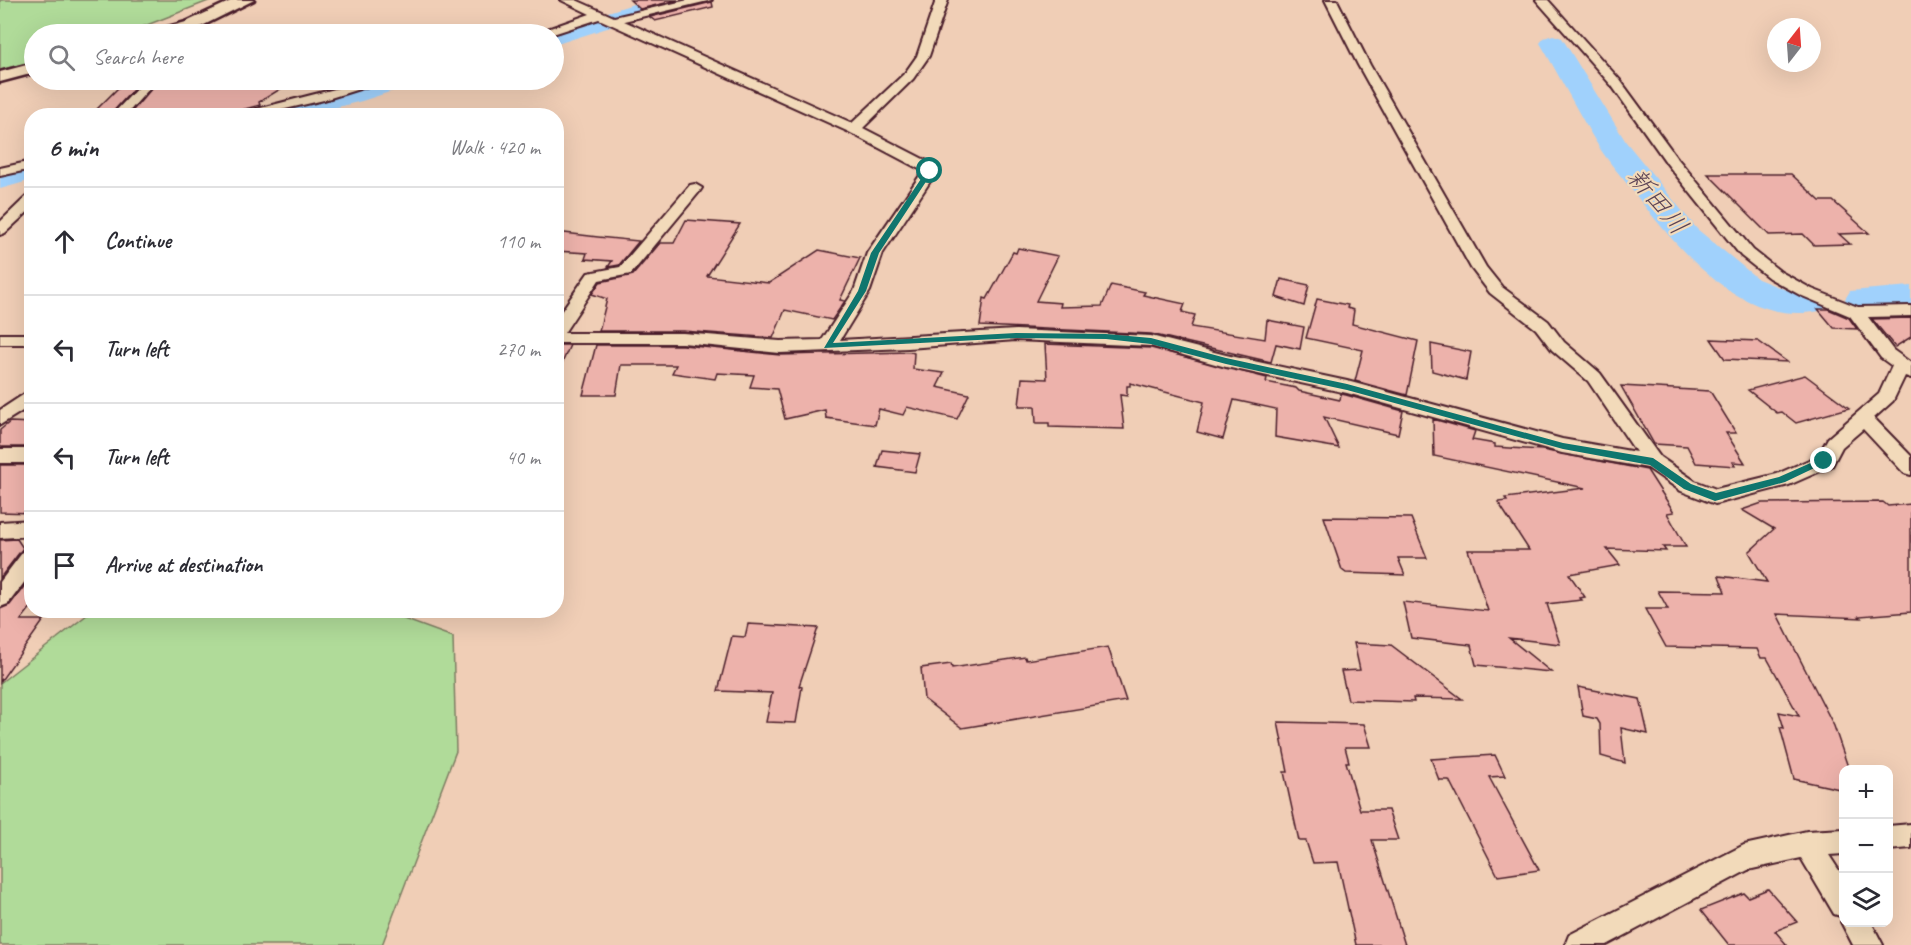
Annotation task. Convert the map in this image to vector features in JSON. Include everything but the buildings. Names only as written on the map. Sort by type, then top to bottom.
[{"type":"main road","points":[[202,24],[246,0]]},
{"type":"main road","points":[[0,77],[24,71]]},
{"type":"street","points":[[567,0],[854,129],[926,166],[930,171],[875,253],[862,291],[827,346]]},
{"type":"street","points":[[564,29],[606,18],[706,0]]},
{"type":"street","points":[[854,129],[909,76],[923,56],[942,0]]},
{"type":"street","points":[[1331,0],[1364,65],[1479,268],[1496,290],[1542,325],[1558,346],[1594,377],[1653,462],[1688,486],[1715,497],[1782,480],[1824,461],[1835,443],[1864,420],[1887,397],[1906,369],[1887,354],[1856,312]]},
{"type":"street","points":[[1542,0],[1616,83],[1673,162],[1747,253],[1775,275],[1806,292],[1856,312],[1911,312]]},
{"type":"street","points":[[125,108],[142,90]]},
{"type":"street","points":[[270,108],[345,90]]},
{"type":"street","points":[[0,172],[24,167]]},
{"type":"street","points":[[564,320],[594,276],[625,271],[695,188]]},
{"type":"street","points":[[0,230],[24,208]]},
{"type":"street","points":[[564,338],[683,338],[780,347],[1016,335],[1106,337],[1151,341],[1226,361],[1347,387],[1563,446],[1653,462]]},
{"type":"street","points":[[0,339],[24,339]]},
{"type":"street","points":[[0,419],[24,401]]},
{"type":"street","points":[[1864,420],[1911,468]]},
{"type":"street","points":[[0,456],[24,456]]},
{"type":"street","points":[[0,530],[24,528]]},
{"type":"street","points":[[0,598],[24,566]]},
{"type":"street","points":[[1893,838],[1911,836]]},
{"type":"street","points":[[1579,945],[1744,858],[1807,844],[1839,841]]},
{"type":"street","points":[[1807,844],[1839,896]]},
{"type":"street","points":[[1858,927],[1869,945]]},
{"type":"green space","points":[[0,0],[211,0],[150,24],[24,24],[24,64],[0,70]]},
{"type":"green space","points":[[83,618],[401,618],[453,637],[456,751],[382,945],[0,945],[0,683]]},
{"type":"waterway","points":[[564,34],[671,0]]},
{"type":"waterway","name":"新田川","points":[[1553,43],[1613,146],[1685,236],[1746,286],[1780,301],[1810,302]]},
{"type":"waterway","points":[[298,108],[367,90]]},
{"type":"waterway","points":[[0,180],[24,172]]},
{"type":"waterway","name":"新田川","points":[[1863,299],[1911,297]]},
{"type":"route","points":[[930,171],[875,253],[862,291],[827,346],[1016,335],[1106,337],[1151,341],[1226,361],[1347,387],[1563,446],[1653,462],[1688,486],[1715,497],[1782,480],[1824,461]]}]
